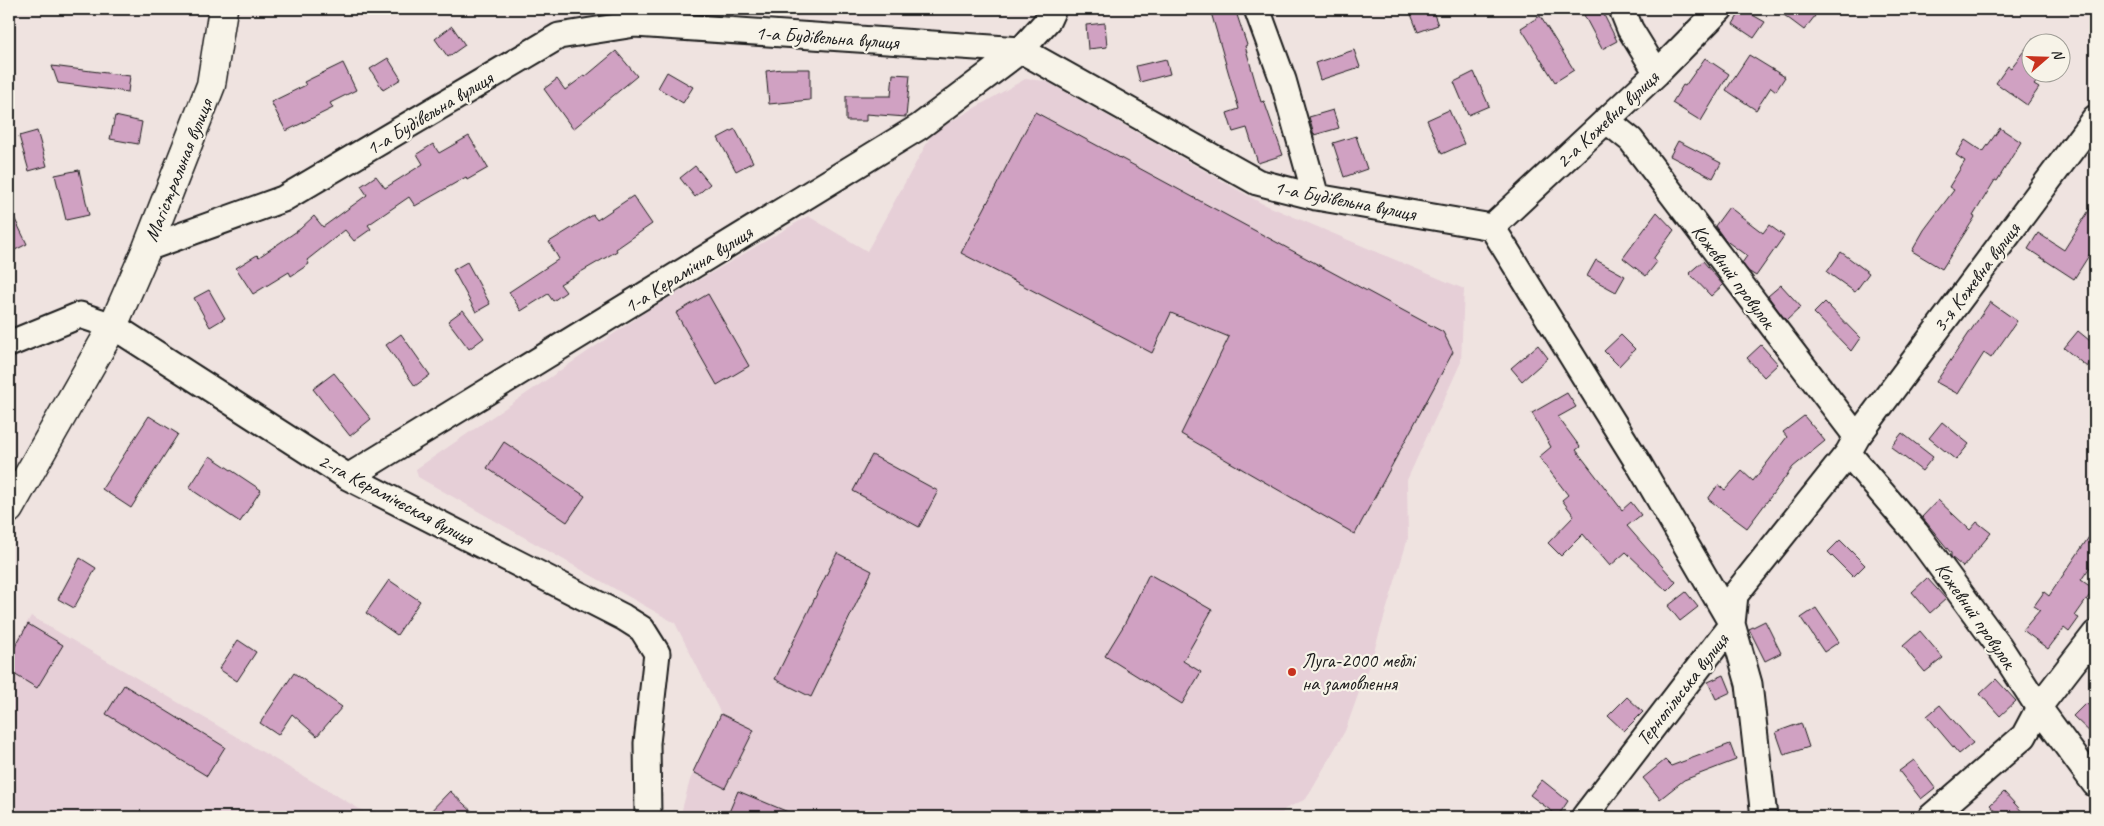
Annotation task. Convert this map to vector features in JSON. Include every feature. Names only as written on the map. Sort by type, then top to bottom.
[{"type":"main road","name":"Магістральная вулиця","points":[[9,509],[113,326],[147,248],[212,85],[222,9]]},
{"type":"street","name":"1-а Керамічна вулиця","points":[[348,477],[919,127],[1021,50],[1048,20],[1053,9]]},
{"type":"street","points":[[1256,9],[1283,80],[1316,197]]},
{"type":"street","points":[[1622,9],[1630,29],[1657,73]]},
{"type":"street","name":"2-а Кожевна вулиця","points":[[1492,227],[1657,73],[1720,9]]},
{"type":"street","name":"1-а Будівельна вулиця","points":[[147,248],[283,199],[559,36],[635,24],[1021,50],[1257,182],[1316,197],[1492,227]]},
{"type":"street","name":"3-я Кожевна вулиця","points":[[1852,445],[2095,118]]},
{"type":"street","name":"Кожевний провулок","points":[[1606,120],[1631,140],[1999,646],[2039,708],[2095,784]]},
{"type":"street","points":[[1492,227],[1640,466],[1732,624],[1749,684],[1764,817]]},
{"type":"street","points":[[9,344],[80,315],[113,326]]},
{"type":"street","name":"2-га Кєрамічєская вулиця","points":[[113,326],[348,477],[623,617],[642,629],[657,653],[647,743],[648,817]]},
{"type":"street","name":"Тернопільська вулиця","points":[[1584,817],[1732,624],[1735,595],[1852,445]]},
{"type":"street","points":[[1931,817],[2024,736],[2039,708],[2095,634]]},
{"type":"shaded area","points":[[1025,79],[1046,81],[1261,203],[1464,289],[1461,362],[1407,480],[1408,538],[1374,651],[1345,731],[1306,799],[1285,809],[1280,817],[680,817],[690,780],[721,714],[675,623],[418,477],[416,469],[650,309],[808,216],[867,251],[933,132]]},
{"type":"shaded area","points":[[31,616],[373,817],[9,817],[9,654]]},
{"type":"building","points":[[1210,9],[1235,9],[1247,45],[1245,46],[1261,102],[1264,101],[1283,155],[1258,163],[1247,128],[1233,132],[1227,113],[1239,109]]},
{"type":"building","points":[[1409,9],[1432,9],[1438,25],[1418,32]]},
{"type":"building","points":[[1595,9],[1601,9],[1617,41],[1602,49],[1584,15]]},
{"type":"building","points":[[1742,9],[1765,22],[1754,38],[1733,24]]},
{"type":"building","points":[[1776,9],[1806,9],[1815,16],[1804,30]]},
{"type":"building","points":[[1540,16],[1574,70],[1555,82],[1521,28]]},
{"type":"building","points":[[1105,23],[1107,47],[1088,49],[1086,25]]},
{"type":"building","points":[[452,26],[465,45],[448,57],[435,39]]},
{"type":"building","points":[[1354,50],[1360,67],[1320,80],[1315,63]]},
{"type":"building","points":[[616,51],[637,76],[573,129],[544,89],[557,79],[565,90],[585,77]]},
{"type":"building","points":[[2022,54],[2022,82],[2036,82],[2034,85],[2039,88],[2027,105],[1996,83],[2008,66],[2011,68]]},
{"type":"building","points":[[1749,55],[1785,77],[1776,91],[1771,87],[1756,110],[1726,90]]},
{"type":"building","points":[[388,58],[401,79],[383,90],[370,69]]},
{"type":"building","points":[[1705,58],[1729,74],[1701,121],[1672,103],[1683,85],[1685,86]]},
{"type":"building","points":[[1166,59],[1170,74],[1140,82],[1136,66]]},
{"type":"building","points":[[343,63],[356,90],[330,103],[333,108],[286,131],[271,102],[306,85],[304,82]]},
{"type":"building","points":[[52,66],[130,76],[128,92],[58,83]]},
{"type":"building","points":[[810,69],[810,100],[769,104],[766,71]]},
{"type":"building","points":[[667,72],[693,87],[683,103],[658,88]]},
{"type":"building","points":[[1474,72],[1489,106],[1468,115],[1454,82]]},
{"type":"building","points":[[893,74],[910,75],[906,117],[866,114],[866,121],[846,121],[846,96],[891,96]]},
{"type":"building","points":[[1333,110],[1339,128],[1314,135],[1309,117]]},
{"type":"building","points":[[1449,110],[1464,144],[1442,154],[1427,120]]},
{"type":"building","points":[[1035,112],[1443,332],[1453,352],[1355,534],[1181,434],[1229,337],[1171,313],[1152,353],[961,253]]},
{"type":"building","points":[[115,116],[142,122],[138,144],[110,139]]},
{"type":"building","points":[[2000,128],[2021,142],[1997,181],[1995,180],[1973,216],[1975,217],[1942,269],[1912,251],[1924,230],[1954,190],[1949,187],[1965,161],[1956,155],[1965,140],[1983,152]]},
{"type":"building","points":[[735,129],[753,162],[736,171],[718,138]]},
{"type":"building","points":[[37,131],[47,166],[29,171],[19,136]]},
{"type":"building","points":[[469,136],[488,168],[467,180],[466,177],[415,206],[409,197],[368,225],[371,229],[354,241],[345,230],[307,260],[309,264],[291,276],[289,272],[253,294],[236,268],[257,255],[259,257],[300,229],[314,216],[323,227],[367,195],[361,186],[376,176],[385,188],[423,164],[417,154],[433,144],[439,153]]},
{"type":"building","points":[[1356,136],[1367,169],[1344,177],[1333,143]]},
{"type":"building","points":[[1678,141],[1721,163],[1713,178],[1670,156]]},
{"type":"building","points":[[695,166],[710,184],[695,197],[680,178]]},
{"type":"building","points":[[79,170],[89,215],[66,220],[55,175]]},
{"type":"building","points":[[633,196],[652,224],[616,249],[617,251],[560,284],[566,292],[553,301],[548,294],[521,311],[509,292],[559,259],[549,242],[593,215],[597,220]]},
{"type":"building","points":[[2095,201],[2095,246],[2074,279],[2028,249],[2038,233],[2064,250]]},
{"type":"building","points":[[9,207],[27,244],[9,253]]},
{"type":"building","points":[[1729,207],[1763,233],[1769,225],[1784,236],[1756,276],[1748,271],[1742,263],[1747,256],[1725,240],[1715,226]]},
{"type":"building","points":[[1657,212],[1674,230],[1653,259],[1657,262],[1646,276],[1623,258]]},
{"type":"building","points":[[1841,252],[1869,273],[1855,292],[1827,272]]},
{"type":"building","points":[[1596,260],[1625,276],[1616,292],[1587,276]]},
{"type":"building","points":[[1703,261],[1723,285],[1711,296],[1689,273]]},
{"type":"building","points":[[467,262],[490,304],[476,312],[453,270]]},
{"type":"building","points":[[1781,285],[1801,307],[1786,321],[1768,296]]},
{"type":"building","points":[[209,290],[225,318],[210,327],[194,298]]},
{"type":"building","points":[[708,294],[749,366],[717,385],[676,313]]},
{"type":"building","points":[[1825,302],[1860,338],[1851,351],[1814,313]]},
{"type":"building","points":[[1990,302],[2017,321],[1991,358],[1984,353],[1958,394],[1936,382]]},
{"type":"building","points":[[463,310],[484,338],[469,349],[448,321]]},
{"type":"building","points":[[2078,331],[2095,345],[2095,356],[2087,367],[2064,348]]},
{"type":"building","points":[[401,334],[430,375],[415,386],[386,345]]},
{"type":"building","points":[[1621,335],[1635,349],[1619,366],[1604,351]]},
{"type":"building","points":[[1538,345],[1548,358],[1522,381],[1511,368]]},
{"type":"building","points":[[1761,345],[1778,364],[1764,377],[1747,358]]},
{"type":"building","points":[[334,373],[371,419],[350,436],[313,389]]},
{"type":"building","points":[[1567,393],[1576,407],[1558,417],[1580,447],[1576,450],[1622,510],[1631,502],[1641,515],[1627,526],[1676,582],[1667,591],[1626,552],[1610,566],[1583,534],[1561,556],[1548,543],[1574,516],[1562,500],[1568,495],[1539,457],[1551,447],[1532,413]]},
{"type":"building","points":[[149,416],[178,434],[131,508],[102,489]]},
{"type":"building","points":[[1804,416],[1825,441],[1793,467],[1747,528],[1708,499],[1718,485],[1725,490],[1742,471],[1753,481],[1787,437],[1783,432]]},
{"type":"building","points":[[1942,422],[1969,444],[1956,460],[1929,438]]},
{"type":"building","points":[[1902,433],[1933,457],[1922,471],[1891,447]]},
{"type":"building","points":[[504,442],[585,496],[567,522],[487,468]]},
{"type":"building","points":[[872,455],[938,491],[919,527],[853,491]]},
{"type":"building","points":[[210,456],[261,490],[240,522],[189,488]]},
{"type":"building","points":[[1938,500],[1970,530],[1977,522],[1991,533],[1963,567],[1951,557],[1951,553],[1922,517]]},
{"type":"building","points":[[2095,528],[2095,560],[2081,580],[2094,589],[2075,616],[2079,618],[2069,632],[2064,628],[2048,649],[2023,630],[2040,610],[2034,606],[2044,592],[2049,596]]},
{"type":"building","points":[[1840,540],[1865,565],[1853,577],[1828,552]]},
{"type":"building","points":[[837,553],[872,571],[811,697],[775,679]]},
{"type":"building","points":[[80,558],[96,568],[74,608],[58,599]]},
{"type":"building","points":[[1149,574],[1212,610],[1183,661],[1201,672],[1182,704],[1105,656],[1124,625]]},
{"type":"building","points":[[1927,578],[1946,599],[1930,613],[1912,592]]},
{"type":"building","points":[[389,580],[420,601],[397,635],[366,613]]},
{"type":"building","points":[[1686,592],[1698,607],[1680,621],[1668,606]]},
{"type":"building","points":[[1816,608],[1839,642],[1824,652],[1801,618]]},
{"type":"building","points":[[1765,621],[1781,653],[1765,661],[1749,629]]},
{"type":"building","points":[[28,624],[63,645],[37,688],[9,671],[9,657]]},
{"type":"building","points":[[1920,631],[1943,658],[1925,672],[1903,646]]},
{"type":"building","points":[[238,640],[256,652],[237,681],[219,669]]},
{"type":"building","points":[[294,673],[342,707],[317,736],[292,714],[278,735],[260,723]]},
{"type":"building","points":[[1724,675],[1731,692],[1716,699],[1708,682]]},
{"type":"building","points":[[1996,679],[2016,701],[2000,716],[1980,694]]},
{"type":"building","points":[[124,685],[225,747],[207,776],[106,714]]},
{"type":"building","points":[[1627,697],[1643,712],[1624,731],[1608,716]]},
{"type":"building","points":[[2086,703],[2095,712],[2095,737],[2073,716]]},
{"type":"building","points":[[1940,705],[1973,743],[1959,754],[1927,716]]},
{"type":"building","points":[[721,714],[754,730],[725,788],[693,772]]},
{"type":"building","points":[[1801,723],[1809,747],[1784,755],[1776,732]]},
{"type":"building","points":[[1730,744],[1736,760],[1684,780],[1660,799],[1643,778],[1665,760],[1671,766]]},
{"type":"building","points":[[1914,760],[1935,788],[1921,799],[1899,771]]},
{"type":"building","points":[[1542,780],[1568,801],[1558,816],[1530,795]]},
{"type":"building","points":[[450,791],[478,817],[425,817]]},
{"type":"building","points":[[738,791],[800,817],[727,817]]},
{"type":"building","points":[[2004,792],[2027,817],[2001,817],[1990,805]]},
{"type":"place","name":"Луга-2000 меблі на замовлення","points":[[1292,672]]}]
